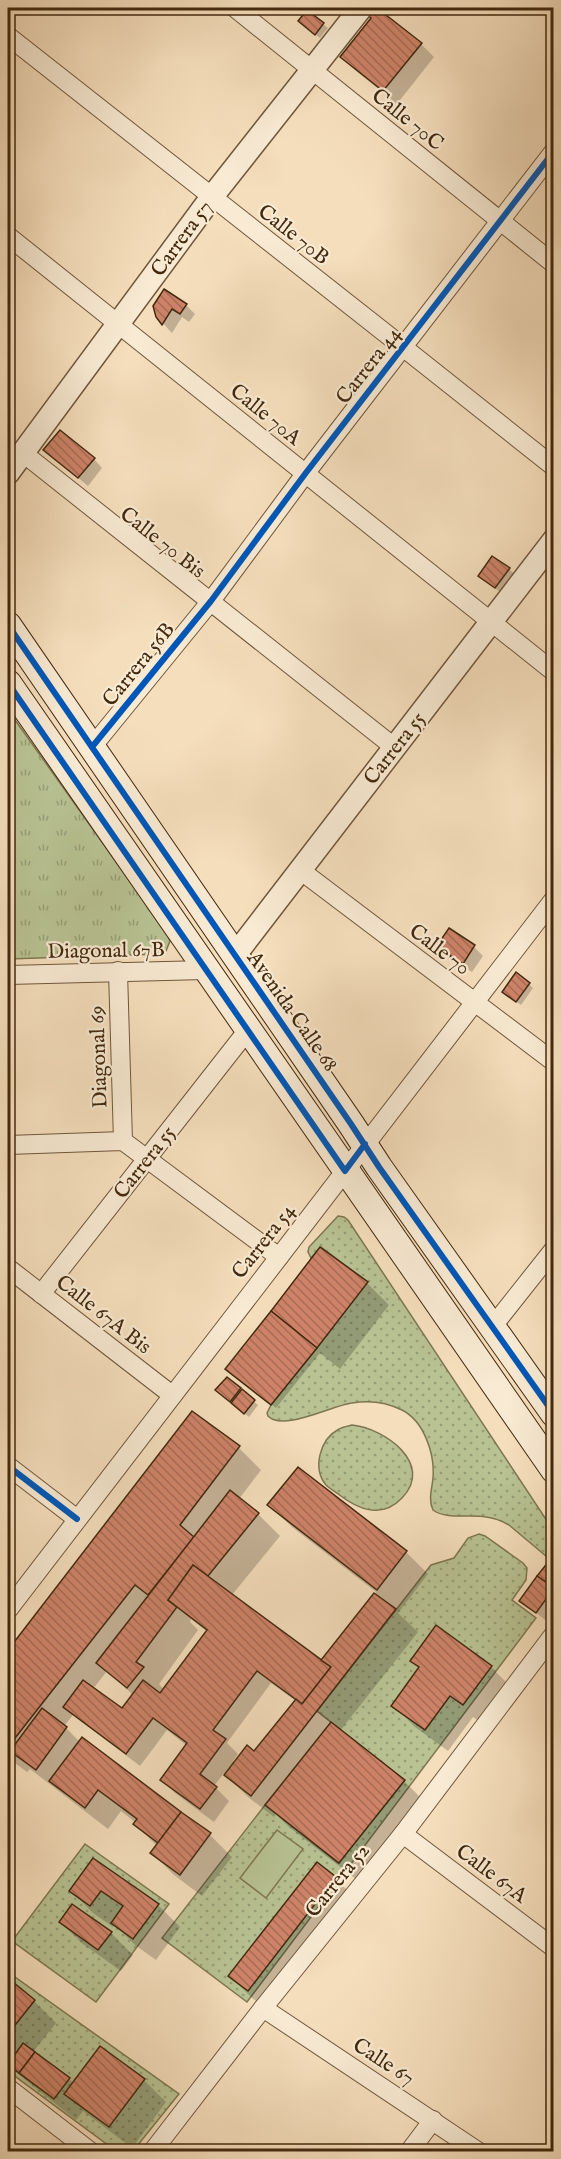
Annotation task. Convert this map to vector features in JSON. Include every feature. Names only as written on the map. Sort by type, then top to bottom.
[{"type":"main road","name":"Avenida Calle 68","points":[[8,625],[379,1167],[554,1414]]},
{"type":"main road","points":[[8,683],[247,1031],[554,1470]]},
{"type":"street","name":"Calle 70C","points":[[235,8],[554,264]]},
{"type":"street","name":"Carrera 57","points":[[8,473],[211,198],[361,8]]},
{"type":"street","name":"Calle 70B","points":[[8,36],[554,467]]},
{"type":"street","name":"Carrera 44","points":[[211,601],[305,474],[554,151]]},
{"type":"street","name":"Calle 70A","points":[[8,236],[554,672]]},
{"type":"street","name":"Calle 70 Bis","points":[[23,453],[394,747]]},
{"type":"street","name":"Carrera 55","points":[[235,955],[554,540]]},
{"type":"street","name":"Carrera 56B","points":[[92,747],[211,601]]},
{"type":"street","name":"Calle 70","points":[[300,870],[554,1062]]},
{"type":"street","name":"Carrera 54","points":[[8,1610],[554,899]]},
{"type":"street","name":"Diagonal 67B","points":[[8,975],[205,970]]},
{"type":"street","name":"Diagonal 69","points":[[117,971],[123,1141]]},
{"type":"street","name":"Carrera 55","points":[[41,1294],[247,1031]]},
{"type":"street","points":[[8,1145],[123,1141],[279,1257]]},
{"type":"street","points":[[493,1326],[554,1249]]},
{"type":"street","name":"Calle 67A Bis","points":[[8,1268],[172,1395]]},
{"type":"street","points":[[8,1467],[77,1519]]},
{"type":"street","name":"Carrera 52","points":[[152,2151],[403,1834],[554,1634]]},
{"type":"street","name":"Calle 67A","points":[[403,1834],[554,1948]]},
{"type":"street","name":"Calle 67","points":[[263,2008],[479,2151]]},
{"type":"street","points":[[8,2088],[91,2151]]},
{"type":"street","points":[[410,2151],[433,2120]]},
{"type":"green space","points":[[8,710],[166,932],[170,941],[166,951],[160,954],[8,959]]},
{"type":"green space","points":[[338,1216],[348,1220],[553,1530],[553,1562],[509,1525],[501,1521],[480,1516],[445,1515],[433,1510],[431,1498],[433,1469],[427,1439],[410,1415],[402,1410],[384,1403],[365,1402],[352,1403],[285,1421],[275,1420],[268,1416],[271,1405],[367,1282],[321,1247],[311,1258],[308,1252],[309,1247]]},
{"type":"green space","points":[[352,1425],[378,1433],[391,1440],[409,1461],[413,1473],[411,1485],[402,1498],[387,1508],[372,1510],[356,1505],[329,1488],[322,1478],[319,1462],[323,1447],[332,1434],[340,1428]]},
{"type":"green space","points":[[479,1534],[485,1536],[527,1568],[526,1580],[512,1600],[536,1618],[247,2002],[162,1938],[265,1805],[338,1863],[404,1780],[317,1711],[431,1565],[454,1558],[468,1538]]},
{"type":"green space","points":[[277,1830],[303,1849],[266,1898],[240,1878]]},
{"type":"green space","points":[[85,1844],[169,1904],[96,2002],[12,1941]]},
{"type":"green space","points":[[8,1972],[179,2094],[133,2151],[116,2151],[8,2071]]},
{"type":"building","points":[[369,8],[377,8],[422,43],[383,91],[340,57],[371,18],[365,13]]},
{"type":"building","points":[[307,10],[324,23],[315,35],[298,21]]},
{"type":"building","points":[[164,289],[187,304],[180,314],[172,309],[162,325],[156,317],[153,306]]},
{"type":"building","points":[[60,430],[95,458],[78,478],[43,450]]},
{"type":"building","points":[[492,556],[510,568],[495,588],[478,576]]},
{"type":"building","points":[[449,928],[475,945],[463,964],[436,947]]},
{"type":"building","points":[[516,972],[530,983],[516,1002],[502,992]]},
{"type":"building","points":[[320,1247],[368,1282],[317,1348],[271,1311]]},
{"type":"building","points":[[271,1311],[317,1348],[271,1405],[225,1369]]},
{"type":"building","points":[[227,1377],[241,1388],[230,1402],[215,1390]]},
{"type":"building","points":[[242,1389],[255,1400],[244,1414],[231,1403]]},
{"type":"building","points":[[192,1411],[240,1446],[180,1525],[194,1537],[148,1595],[135,1585],[8,1747],[8,1650]]},
{"type":"building","points":[[298,1467],[407,1551],[377,1590],[267,1505]]},
{"type":"building","points":[[230,1490],[259,1513],[208,1576],[193,1565],[168,1600],[177,1607],[136,1662],[144,1667],[127,1688],[96,1663]]},
{"type":"building","points":[[549,1561],[554,1564],[554,1574],[547,1583],[537,1576]]},
{"type":"building","points":[[193,1565],[331,1667],[302,1704],[257,1671],[213,1730],[226,1739],[200,1774],[217,1787],[200,1809],[160,1780],[187,1743],[153,1718],[126,1754],[63,1707],[83,1680],[122,1708],[143,1680],[160,1693],[207,1630],[168,1600]]},
{"type":"building","points":[[537,1576],[554,1588],[536,1613],[519,1601]]},
{"type":"building","points":[[374,1593],[396,1609],[251,1796],[224,1775],[247,1745],[254,1751],[296,1699],[302,1704],[331,1667],[321,1660]]},
{"type":"building","points":[[436,1625],[492,1666],[463,1705],[450,1696],[425,1730],[391,1706],[419,1667],[410,1661]]},
{"type":"building","points":[[42,1708],[67,1727],[36,1770],[10,1751]]},
{"type":"building","points":[[331,1722],[405,1780],[339,1863],[265,1805]]},
{"type":"building","points":[[82,1737],[181,1812],[158,1843],[133,1824],[137,1819],[98,1790],[85,1808],[49,1781]]},
{"type":"building","points":[[181,1812],[211,1833],[180,1875],[150,1853]]},
{"type":"building","points":[[93,1858],[159,1904],[133,1939],[111,1923],[123,1906],[101,1891],[90,1906],[69,1891]]},
{"type":"building","points":[[317,1862],[336,1877],[248,1991],[228,1976]]},
{"type":"building","points":[[72,1904],[112,1932],[98,1950],[59,1922]]},
{"type":"building","points":[[8,1978],[35,2000],[8,2034]]},
{"type":"building","points":[[23,2043],[35,2052],[19,2073],[8,2064]]},
{"type":"building","points":[[100,2046],[145,2079],[109,2127],[64,2094]]},
{"type":"building","points":[[35,2052],[70,2078],[54,2099],[19,2073]]},
{"type":"cycle path","points":[[92,747],[211,601],[305,474],[554,151]]},
{"type":"cycle path","points":[[8,625],[379,1167],[554,1414]]},
{"type":"cycle path","points":[[8,683],[345,1171],[365,1144]]},
{"type":"cycle path","points":[[8,1466],[77,1519]]}]
